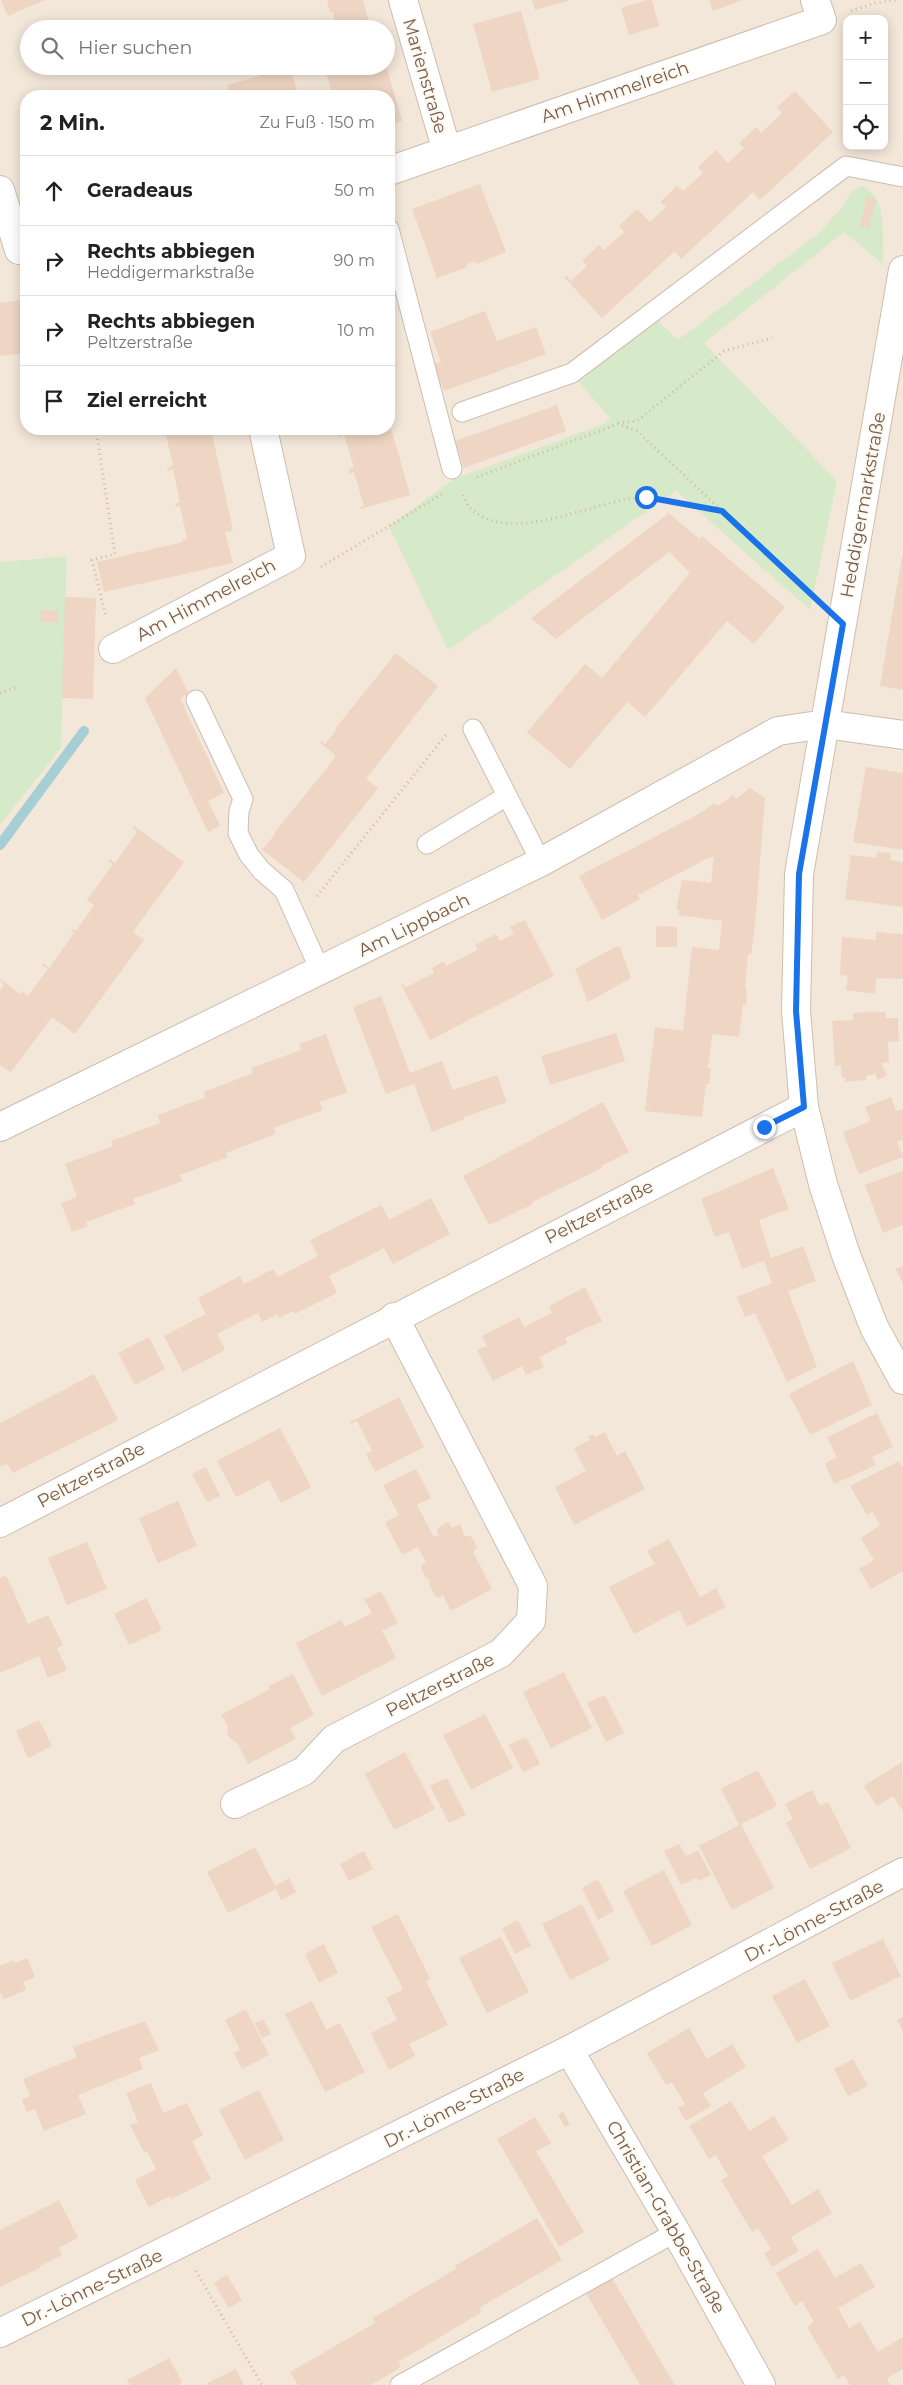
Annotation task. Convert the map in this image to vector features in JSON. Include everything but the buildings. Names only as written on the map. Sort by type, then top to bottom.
[{"type":"street","name":"Marienstraße","points":[[403,0],[447,151]]},
{"type":"street","name":"Am Himmelreich","points":[[395,169],[447,151],[818,10]]},
{"type":"street","points":[[0,190],[15,251]]},
{"type":"street","name":"Heddigermarkstraße","points":[[903,270],[799,874],[796,1011],[804,1107],[823,1184],[846,1255],[874,1327],[903,1380]]},
{"type":"street","name":"Am Himmelreich","points":[[113,649],[291,556],[265,435]]},
{"type":"street","name":"Am Lippbach","points":[[0,1127],[541,862],[778,730],[825,724],[903,735]]},
{"type":"street","name":"Peltzerstraße","points":[[0,1523],[394,1317],[804,1107]]},
{"type":"street","name":"Peltzerstraße","points":[[234,1804],[304,1771],[334,1739],[502,1653],[531,1621],[533,1586],[394,1317]]},
{"type":"street","name":"Dr.-Lönne-Straße","points":[[0,2333],[569,2050],[903,1872]]},
{"type":"street","name":"Christian-Grabbe-Straße","points":[[569,2050],[676,2232],[761,2385]]},
{"type":"lane","points":[[462,412],[572,373],[846,166],[903,177]]},
{"type":"lane","points":[[395,252],[452,469]]},
{"type":"lane","points":[[196,700],[243,799],[239,811],[238,833],[249,854],[262,871],[284,890],[320,970]]},
{"type":"lane","points":[[473,728],[541,862]]},
{"type":"lane","points":[[427,844],[507,796]]},
{"type":"lane","points":[[400,2385],[676,2232]]},
{"type":"path","points":[[818,10],[896,0]]},
{"type":"path","points":[[475,478],[618,424],[636,422],[724,351],[772,338]]},
{"type":"path","points":[[618,424],[637,431],[843,624]]},
{"type":"path","points":[[97,435],[115,554],[92,560],[113,649]]},
{"type":"path","points":[[462,492],[470,508],[492,521],[521,524],[597,506],[646,497],[722,511]]},
{"type":"path","points":[[291,556],[296,570],[303,576],[443,493]]},
{"type":"path","points":[[0,693],[18,687]]},
{"type":"path","points":[[298,920],[464,712],[473,728]]},
{"type":"path","points":[[181,2244],[262,2385]]},
{"type":"shaded area","points":[[0,0],[903,0],[903,2385],[0,2385],[0,825],[61,747],[67,556],[0,562]]},
{"type":"green space","points":[[862,186],[871,191],[877,199],[880,209],[883,231],[883,264],[844,232],[704,343],[837,481],[810,610],[676,491],[448,650],[389,526],[454,479],[604,424],[610,418],[579,382],[656,319],[678,340],[818,234],[839,211],[853,190]]},
{"type":"green space","points":[[67,556],[61,748],[0,825],[0,562]]},
{"type":"waterway","points":[[0,845],[84,731]]},
{"type":"route","points":[[646,497],[722,511],[843,624],[799,874],[796,1011],[804,1107],[764,1127]]}]
